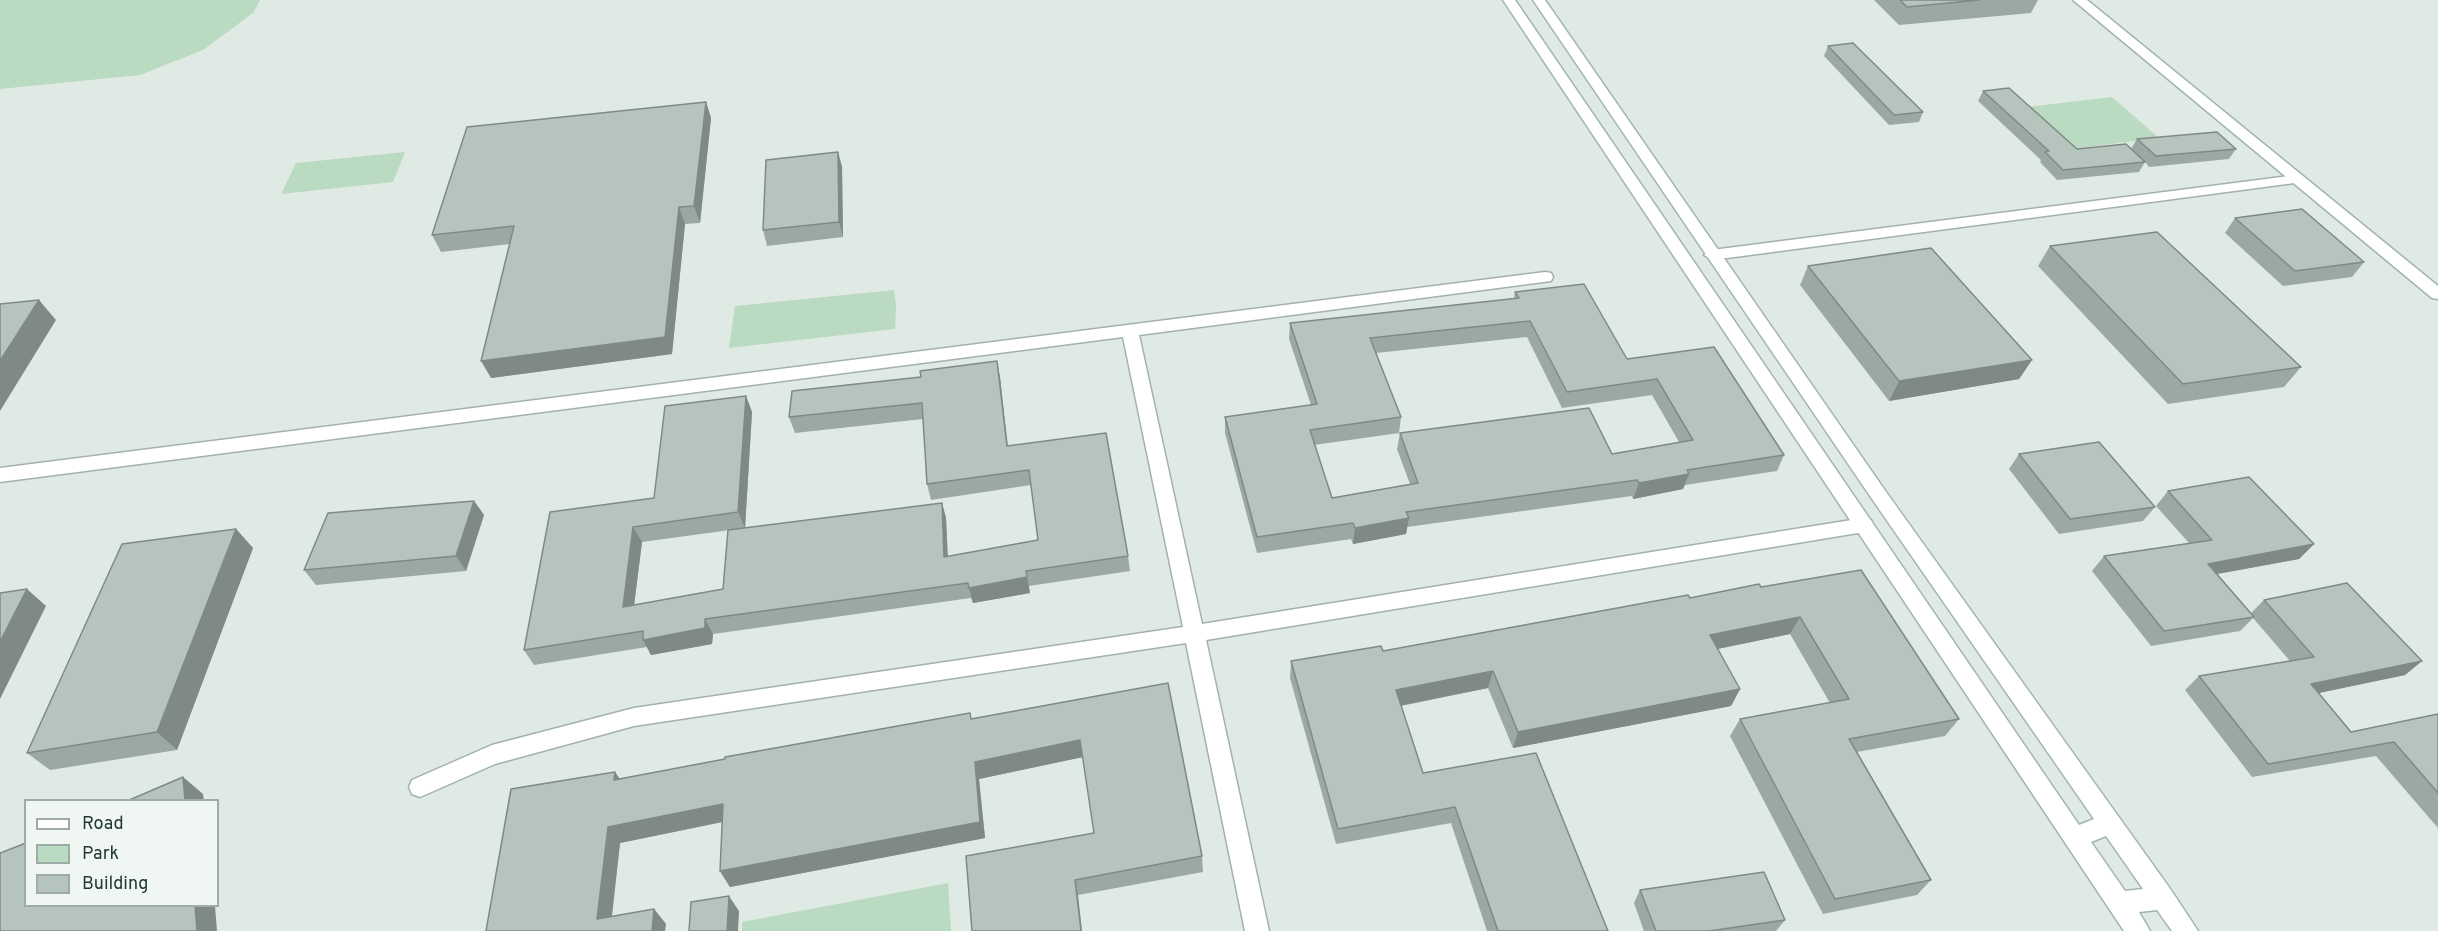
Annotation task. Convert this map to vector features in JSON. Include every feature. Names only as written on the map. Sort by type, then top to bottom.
[{"type":"street","points":[[1509,0],[2138,931]]},
{"type":"street","points":[[1539,0],[1878,494],[2186,931]]},
{"type":"street","points":[[2079,0],[2438,294]]},
{"type":"street","points":[[1538,44],[1568,40]]},
{"type":"street","points":[[1554,66],[1584,63]]},
{"type":"street","points":[[1712,255],[2297,179]]},
{"type":"street","points":[[0,475],[1545,277]]},
{"type":"street","points":[[1130,330],[1257,931]]},
{"type":"street","points":[[420,787],[492,755],[634,717],[1194,634],[1864,525]]},
{"type":"street","points":[[2074,837],[2111,824]]},
{"type":"street","points":[[2119,903],[2163,898]]},
{"type":"green space","points":[[0,0],[260,0],[253,13],[203,50],[140,75],[0,89]]},
{"type":"green space","points":[[2112,97],[2159,138],[2071,149],[2027,107]]},
{"type":"green space","points":[[405,152],[393,182],[281,194],[296,163]]},
{"type":"green space","points":[[894,290],[895,329],[729,348],[735,306]]},
{"type":"green space","points":[[948,883],[951,931],[742,931],[742,922]]},
{"type":"building","points":[[1900,0],[1979,0],[1907,7]]},
{"type":"building","points":[[1853,43],[1923,112],[1894,115],[1828,46]]},
{"type":"building","points":[[2009,88],[2077,149],[2126,144],[2145,162],[2063,170],[2045,152],[2049,151],[1983,91]]},
{"type":"building","points":[[706,102],[694,206],[679,207],[665,337],[481,361],[514,226],[432,235],[467,127]]},
{"type":"building","points":[[2217,132],[2236,149],[2156,156],[2137,139]]},
{"type":"building","points":[[838,152],[839,222],[763,230],[766,160]]},
{"type":"building","points":[[2302,209],[2364,262],[2295,271],[2235,218]]},
{"type":"building","points":[[2157,232],[2301,367],[2183,384],[2050,246]]},
{"type":"building","points":[[1931,248],[2032,360],[1899,381],[1808,266]]},
{"type":"building","points":[[1584,284],[1627,359],[1714,347],[1784,455],[1687,470],[1689,474],[1639,483],[1637,480],[1406,512],[1409,518],[1355,528],[1353,523],[1257,537],[1225,417],[1317,404],[1290,323],[1519,298],[1515,292]],"holes":[[[1530,321],[1567,392],[1657,379],[1693,440],[1612,454],[1589,408],[1400,433],[1418,483],[1332,498],[1310,430],[1401,417],[1370,338]]]},
{"type":"building","points":[[39,300],[0,361],[0,304]]},
{"type":"building","points":[[997,361],[1007,446],[1106,433],[1128,556],[1026,571],[1027,577],[969,588],[968,583],[705,619],[705,628],[643,640],[643,631],[524,650],[550,512],[654,498],[665,406],[746,396],[738,512],[633,527],[623,607],[723,589],[728,530],[942,503],[944,557],[1038,540],[1029,470],[927,484],[922,403],[789,417],[792,391],[921,377],[920,371]]},
{"type":"building","points":[[2099,442],[2155,507],[2070,519],[2019,454]]},
{"type":"building","points":[[2249,477],[2314,544],[2208,564],[2254,617],[2164,631],[2104,556],[2212,540],[2168,491]]},
{"type":"building","points":[[474,501],[456,556],[304,570],[328,513]]},
{"type":"building","points":[[236,529],[157,732],[27,753],[122,544]]},
{"type":"building","points":[[1861,570],[1959,719],[1849,739],[1931,880],[1835,899],[1740,719],[1849,699],[1800,617],[1710,635],[1740,689],[1518,732],[1493,671],[1396,690],[1423,773],[1536,753],[1608,931],[1498,931],[1455,807],[1338,829],[1291,661],[1381,646],[1383,651],[1688,595],[1690,598],[1759,584],[1761,587]]},
{"type":"building","points":[[2347,583],[2422,661],[2311,684],[2351,732],[2438,714],[2438,793],[2394,742],[2268,764],[2199,676],[2314,657],[2264,600]]},
{"type":"building","points":[[27,589],[0,642],[0,593]]},
{"type":"building","points":[[1168,683],[1202,856],[1075,880],[1081,931],[972,931],[966,856],[1094,833],[1080,740],[975,762],[980,822],[720,871],[723,804],[608,827],[597,919],[654,909],[652,931],[486,931],[511,789],[615,772],[614,780],[725,759],[725,757],[970,713],[971,719]]},
{"type":"building","points":[[183,777],[185,799],[132,799]]},
{"type":"building","points":[[24,844],[24,907],[195,907],[197,931],[0,931],[0,853]]},
{"type":"building","points":[[1764,872],[1785,920],[1709,931],[1656,931],[1640,890]]},
{"type":"building","points":[[729,896],[727,931],[689,931],[691,902]]}]
